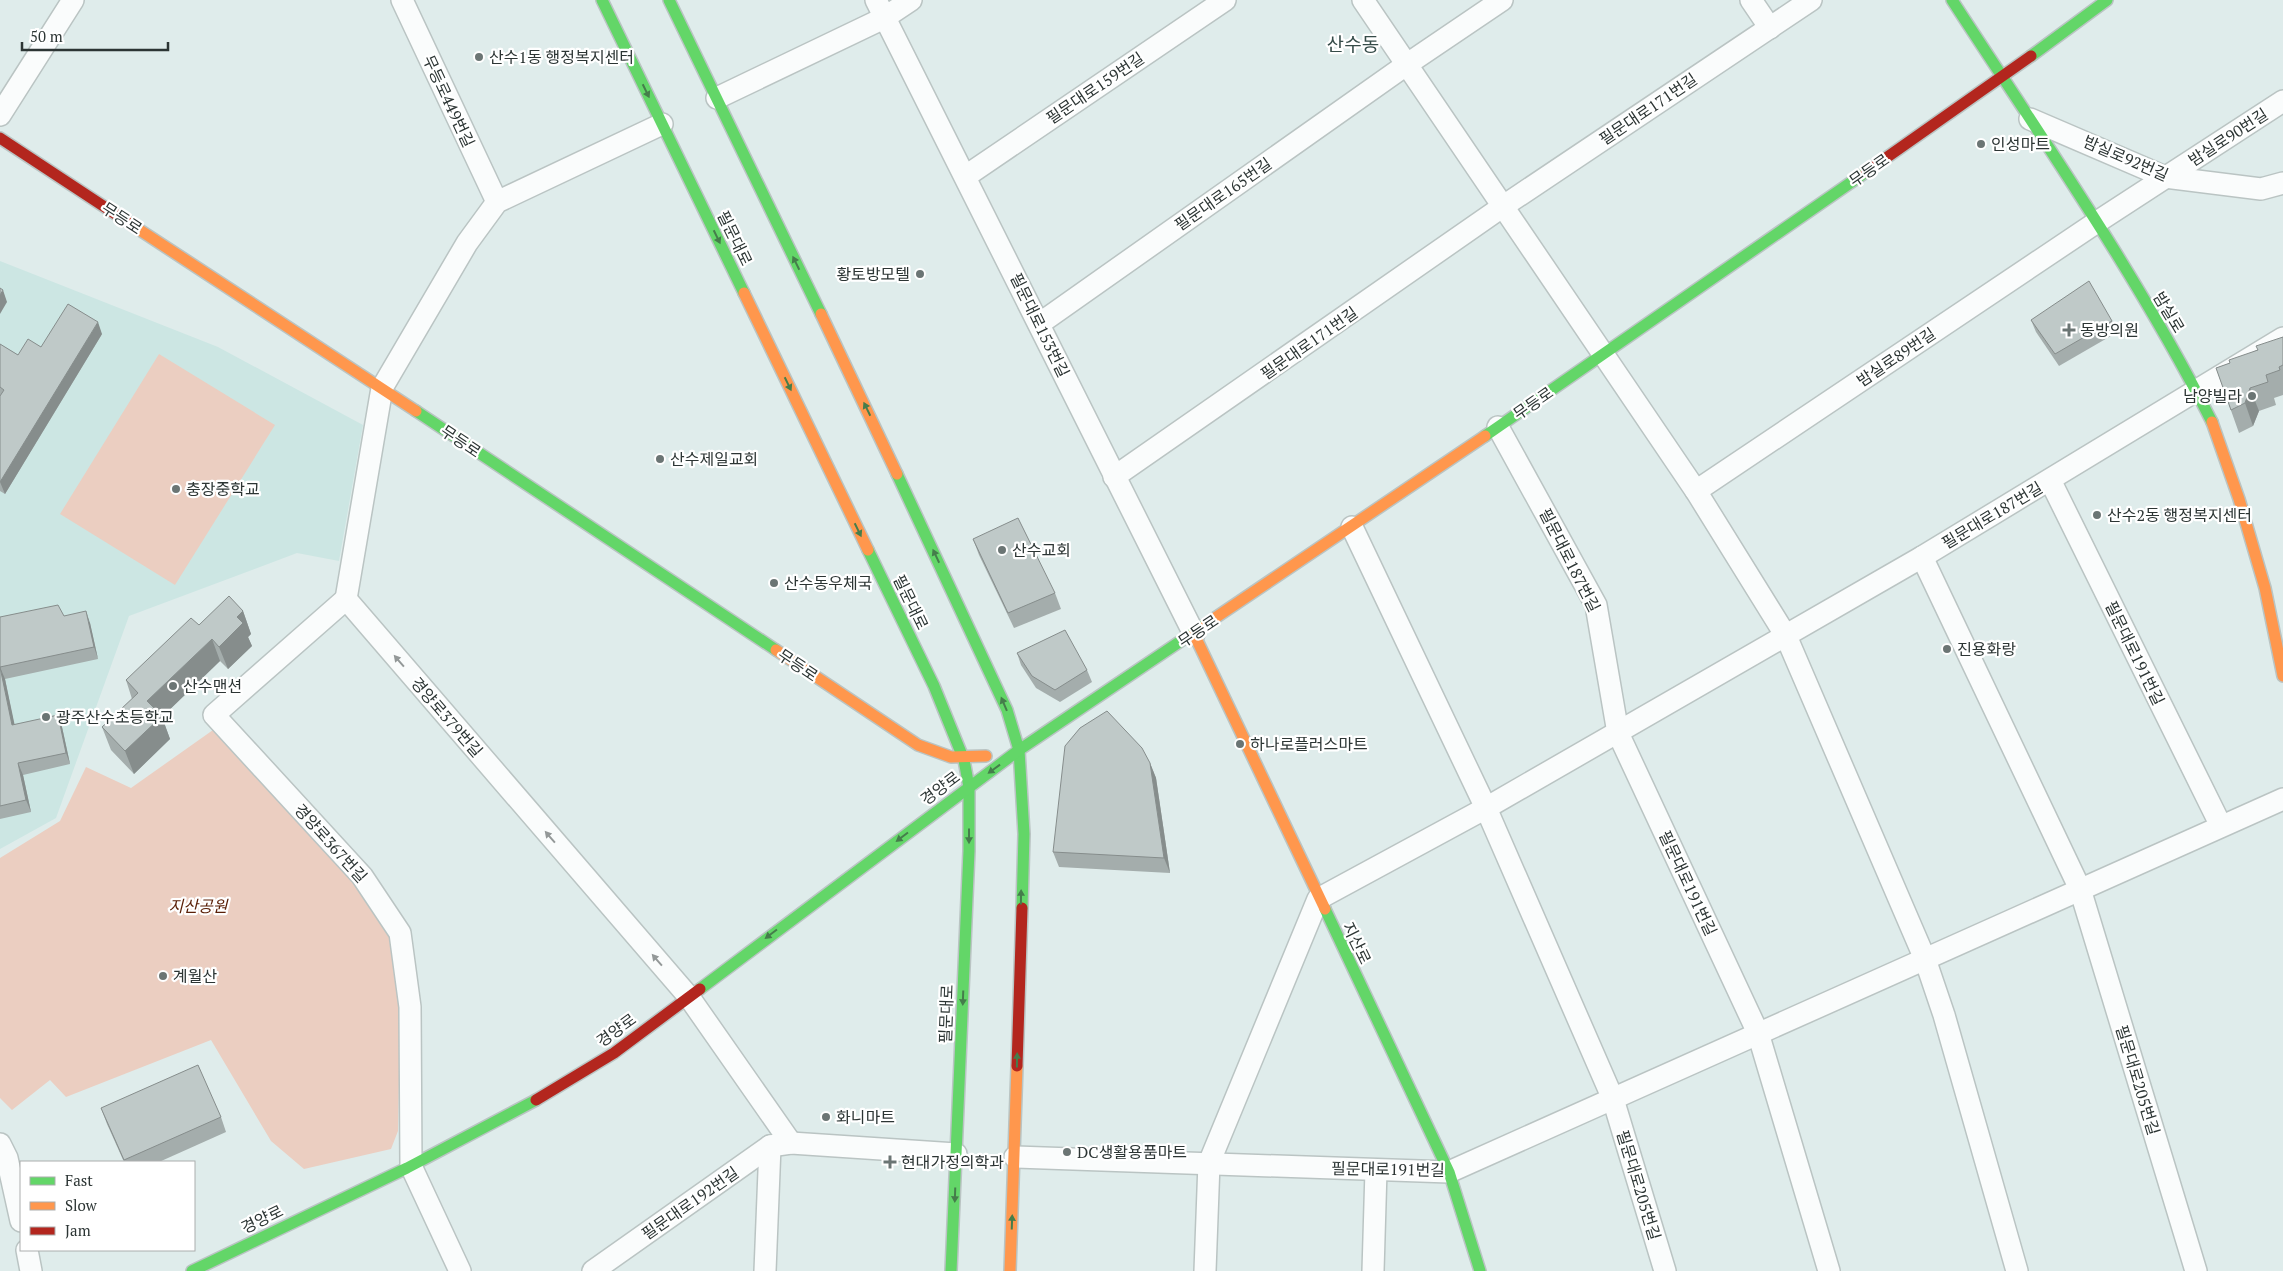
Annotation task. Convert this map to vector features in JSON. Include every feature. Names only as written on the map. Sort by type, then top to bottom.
[{"type":"street","points":[[0,115],[72,0]]},
{"type":"street","name":"무등로449번길","points":[[402,0],[497,202]]},
{"type":"street","name":"필문대로","points":[[602,0],[929,677],[964,760],[969,787],[969,851],[952,1271]]},
{"type":"street","points":[[669,0],[990,672],[1007,710],[1019,750],[1024,834],[1010,1271]]},
{"type":"street","points":[[717,98],[880,9],[911,0]]},
{"type":"street","name":"필문대로159번길","points":[[966,176],[1225,0]]},
{"type":"street","points":[[1363,0],[1696,491],[1786,636],[1925,959],[1944,1014],[2017,1271]]},
{"type":"street","name":"필문대로165번길","points":[[1040,324],[1406,65],[1502,0]]},
{"type":"street","points":[[1751,0],[1770,28]]},
{"type":"street","name":"필문대로171번길","points":[[1114,477],[1502,207],[1812,0]]},
{"type":"street","name":"밤실로","points":[[1952,0],[2097,222],[2196,391],[2214,427],[2239,499],[2265,588],[2283,676]]},
{"type":"street","name":"무등로","points":[[0,138],[382,388],[918,745],[945,758],[964,760],[1019,750],[1194,634],[1498,427],[2003,77],[2107,0]]},
{"type":"street","name":"필문대로153번길","points":[[880,9],[966,176],[1114,477],[1194,634]]},
{"type":"street","name":"밤실로90번길","points":[[2097,222],[2283,101]]},
{"type":"street","name":"밤실로92번길","points":[[2030,119],[2077,137],[2165,178],[2261,189],[2283,183]]},
{"type":"street","points":[[346,600],[382,388],[467,243],[497,202],[662,124]]},
{"type":"street","name":"밤실로89번길","points":[[1696,491],[2097,222]]},
{"type":"street","name":"필문대로187번길","points":[[1318,899],[1486,808],[1922,558],[2283,338]]},
{"type":"street","name":"필문대로187번길","points":[[1498,427],[1596,605],[1618,733]]},
{"type":"street","name":"필문대로191번길","points":[[2050,480],[2221,826]]},
{"type":"street","points":[[1352,527],[1486,808],[1613,1099]]},
{"type":"street","points":[[1922,558],[2080,889]]},
{"type":"street","name":"경양로379번길","points":[[346,600],[689,997]]},
{"type":"street","name":"경양로367번길","points":[[346,600],[214,715],[362,876],[400,932],[410,1007],[411,1166]]},
{"type":"street","name":"지산로","points":[[1194,634],[1449,1172],[1480,1271]]},
{"type":"street","name":"필문대로191번길","points":[[1618,733],[1758,1033]]},
{"type":"street","name":"경양로","points":[[192,1271],[471,1138],[558,1090],[614,1053],[1019,750]]},
{"type":"street","name":"필문대로191번길","points":[[1015,1157],[1449,1172],[2283,799]]},
{"type":"street","name":"필문대로205번길","points":[[2080,889],[2196,1271]]},
{"type":"street","points":[[1205,1271],[1208,1164],[1318,899]]},
{"type":"street","points":[[689,997],[780,1145],[765,1271]]},
{"type":"street","points":[[1758,1033],[1829,1271]]},
{"type":"street","name":"필문대로205번길","points":[[1613,1099],[1665,1271]]},
{"type":"street","points":[[0,1144],[6,1158],[20,1217]]},
{"type":"street","points":[[780,1145],[956,1154]]},
{"type":"street","name":"필문대로192번길","points":[[593,1271],[780,1145]]},
{"type":"street","points":[[411,1166],[460,1271]]},
{"type":"street","points":[[1374,1271],[1376,1170]]},
{"type":"street","points":[[27,1251],[31,1271]]},
{"type":"shaded area","name":"충장중학교","points":[[0,261],[218,347],[363,425],[339,561],[297,553],[129,616],[56,818],[0,849]]},
{"type":"green space","points":[[159,354],[275,425],[175,585],[60,514]]},
{"type":"green space","name":"지산공원","points":[[213,730],[365,894],[393,942],[401,978],[398,1131],[391,1149],[304,1169],[271,1141],[211,1040],[66,1097],[50,1080],[12,1110],[0,1098],[0,858],[60,821],[86,767],[131,788]]},
{"type":"building","points":[[2089,281],[2112,321],[2055,354],[2031,320]]},
{"type":"building","points":[[68,304],[98,322],[0,482],[0,396],[4,390],[0,387],[0,344],[18,355],[28,339],[41,347]]},
{"type":"building","points":[[2283,337],[2283,365],[2279,367],[2280,370],[2266,375],[2268,382],[2250,388],[2245,403],[2231,410],[2216,368],[2230,363],[2229,360],[2258,350],[2256,346]]},
{"type":"building","points":[[1018,518],[1055,593],[1008,613],[973,539]]},
{"type":"building","points":[[229,596],[243,611],[237,617],[243,623],[219,647],[212,639],[147,701],[162,716],[125,751],[102,727],[138,693],[126,680],[191,618],[199,625]]},
{"type":"building","points":[[58,605],[64,616],[86,611],[94,647],[0,667],[0,617]]},
{"type":"building","points":[[1065,630],[1087,670],[1055,690],[1032,676],[1017,653]]},
{"type":"building","points":[[0,667],[12,725],[58,715],[66,753],[18,763],[26,800],[0,806]]},
{"type":"building","points":[[1107,711],[1142,748],[1150,763],[1164,858],[1053,852],[1065,746],[1080,728]]},
{"type":"building","points":[[198,1065],[221,1117],[124,1160],[101,1108]]},
{"type":"traffic: fast","points":[[602,0],[744,293]]},
{"type":"traffic: fast","points":[[669,0],[821,314]]},
{"type":"traffic: fast","points":[[1952,0],[2121,260],[2212,422]]},
{"type":"traffic: fast","points":[[2031,56],[2107,0]]},
{"type":"traffic: fast","points":[[1485,436],[1866,172]]},
{"type":"traffic: fast","points":[[416,411],[776,650]]},
{"type":"traffic: fast","points":[[897,474],[1007,710],[1019,750],[1024,834],[1022,908]]},
{"type":"traffic: fast","points":[[868,550],[934,686],[964,760],[969,787],[969,851],[951,1271]]},
{"type":"traffic: fast","points":[[700,989],[1019,750],[1206,624]]},
{"type":"traffic: fast","points":[[1325,909],[1449,1172],[1480,1271]]},
{"type":"traffic: fast","points":[[192,1271],[407,1168],[536,1100]]},
{"type":"traffic: slow","points":[[126,221],[416,411]]},
{"type":"traffic: slow","points":[[744,293],[868,550]]},
{"type":"traffic: slow","points":[[821,314],[897,474]]},
{"type":"traffic: slow","points":[[2212,422],[2239,499],[2265,588],[2283,676]]},
{"type":"traffic: slow","points":[[1206,624],[1485,436]]},
{"type":"traffic: slow","points":[[1194,634],[1325,909]]},
{"type":"traffic: slow","points":[[776,650],[918,745],[951,757],[986,756]]},
{"type":"traffic: slow","points":[[1010,1271],[1017,1066]]},
{"type":"traffic: jam","points":[[1866,172],[2031,56]]},
{"type":"traffic: jam","points":[[0,138],[126,221]]},
{"type":"traffic: jam","points":[[1017,1066],[1022,908]]},
{"type":"traffic: jam","points":[[536,1100],[614,1053],[700,989]]},
{"type":"place","name":"산수1동 행정복지센터","points":[[479,57]]},
{"type":"place","name":"인성마트","points":[[1981,144]]},
{"type":"place","name":"황토방모텔","points":[[920,274]]},
{"type":"place","name":"동방의원","points":[[2069,330]]},
{"type":"place","name":"남양빌라","points":[[2252,396]]},
{"type":"place","name":"산수제일교회","points":[[660,459]]},
{"type":"place","name":"충장중학교","points":[[176,489]]},
{"type":"place","name":"산수2동 행정복지센터","points":[[2097,515]]},
{"type":"place","name":"산수교회","points":[[1002,550]]},
{"type":"place","name":"산수동우체국","points":[[774,583]]},
{"type":"place","name":"진용화랑","points":[[1947,649]]},
{"type":"place","name":"산수맨션","points":[[173,686]]},
{"type":"place","name":"광주산수초등학교","points":[[46,717]]},
{"type":"place","name":"하나로플러스마트","points":[[1240,744]]},
{"type":"place","name":"계월산","points":[[163,976]]},
{"type":"place","name":"화니마트","points":[[826,1117]]},
{"type":"place","name":"DC생활용품마트","points":[[1067,1152]]},
{"type":"place","name":"현대가정의학과","points":[[890,1162]]},
{"type":"district","name":"산수동","points":[[1353,43]]}]
